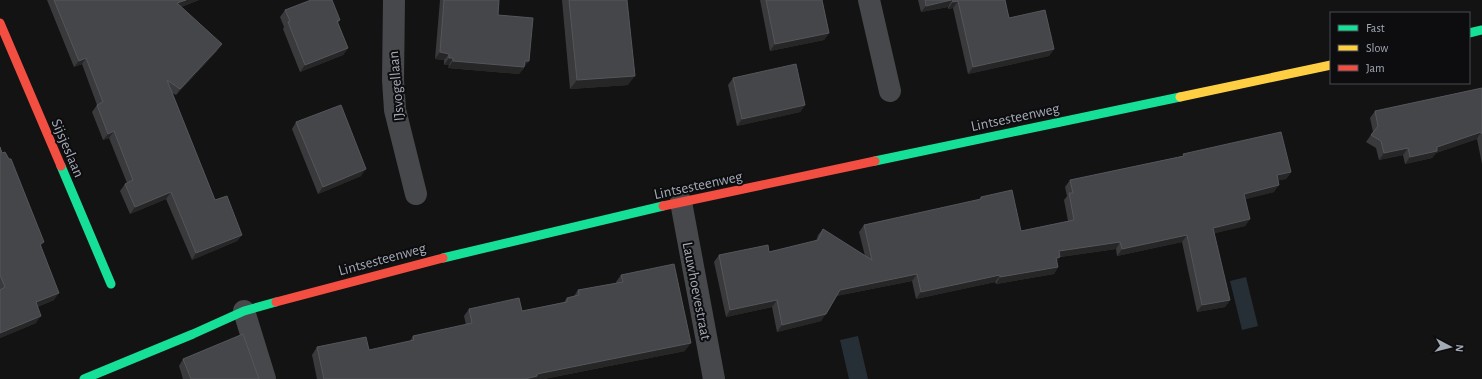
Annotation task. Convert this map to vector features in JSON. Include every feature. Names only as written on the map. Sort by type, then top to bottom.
[{"type":"street","name":"IJsvogellaan","points":[[394,0],[392,57],[395,110],[416,194]]},
{"type":"street","points":[[869,0],[890,91]]},
{"type":"street","name":"Sijsjeslaan","points":[[0,23],[110,284]]},
{"type":"street","points":[[1470,33],[1482,30]]},
{"type":"street","name":"Lintsesteenweg","points":[[84,379],[193,334],[244,311],[420,263],[681,202],[1330,65]]},
{"type":"street","name":"Lauwhoevestraat","points":[[681,202],[714,379]]},
{"type":"street","points":[[244,311],[265,379]]},
{"type":"shaded area","points":[[1246,277],[1258,326],[1242,330],[1230,281]]},
{"type":"shaded area","points":[[858,336],[868,379],[849,379],[840,340]]},
{"type":"building","points":[[54,0],[186,0],[177,3],[222,44],[180,89],[167,80],[215,200],[227,196],[242,235],[196,253],[171,192],[135,207],[125,184],[133,180],[114,131],[108,134],[97,105],[103,102],[86,58],[79,61]]},
{"type":"building","points":[[311,0],[332,0],[340,20],[337,21],[348,48],[305,65],[288,22],[290,21],[285,10]]},
{"type":"building","points":[[444,0],[499,0],[498,15],[533,18],[529,61],[525,61],[524,67],[453,61],[453,58],[449,58],[449,54],[440,52]]},
{"type":"building","points":[[569,0],[627,0],[635,76],[577,80]]},
{"type":"building","points":[[766,0],[822,0],[829,33],[775,44]]},
{"type":"building","points":[[925,0],[951,0],[926,6]]},
{"type":"building","points":[[952,0],[1005,0],[1009,18],[1045,10],[1054,49],[973,67],[958,1],[953,2]]},
{"type":"building","points":[[796,64],[805,105],[742,119],[733,78]]},
{"type":"building","points":[[1482,88],[1482,134],[1481,132],[1437,147],[1437,151],[1410,157],[1408,148],[1384,153],[1381,141],[1371,135],[1378,126],[1375,111]]},
{"type":"building","points":[[341,105],[366,169],[323,187],[296,122]]},
{"type":"building","points":[[1281,132],[1291,172],[1277,175],[1279,185],[1244,194],[1250,219],[1213,228],[1230,300],[1202,305],[1187,235],[1122,249],[1120,242],[1059,251],[1060,257],[1056,258],[1058,267],[1000,277],[1000,275],[921,292],[917,274],[840,290],[826,314],[782,325],[777,300],[730,310],[719,255],[768,245],[769,252],[818,240],[823,229],[872,260],[864,225],[981,199],[981,197],[1012,190],[1021,231],[1074,220],[1069,193],[1073,193],[1070,180],[1184,156],[1183,154]]},
{"type":"building","points":[[0,147],[2,153],[5,152],[9,159],[11,159],[44,242],[40,244],[59,293],[36,302],[41,316],[0,333],[0,290],[5,287],[0,275]]},
{"type":"building","points":[[674,264],[691,343],[537,374],[537,376],[525,379],[324,379],[317,347],[366,337],[369,350],[414,340],[413,336],[472,323],[469,309],[519,298],[522,311],[567,302],[567,298],[579,295],[578,290],[623,282],[621,275]]},
{"type":"building","points":[[243,334],[259,379],[191,379],[183,359]]},
{"type":"traffic: fast","points":[[1470,33],[1482,30]]},
{"type":"traffic: fast","points":[[875,161],[1180,97]]},
{"type":"traffic: fast","points":[[61,166],[111,284]]},
{"type":"traffic: fast","points":[[443,258],[663,206]]},
{"type":"traffic: fast","points":[[84,379],[193,334],[244,311],[276,302]]},
{"type":"traffic: slow","points":[[1180,97],[1330,65]]},
{"type":"traffic: jam","points":[[0,23],[61,166]]},
{"type":"traffic: jam","points":[[663,206],[875,161]]},
{"type":"traffic: jam","points":[[276,302],[443,258]]}]
